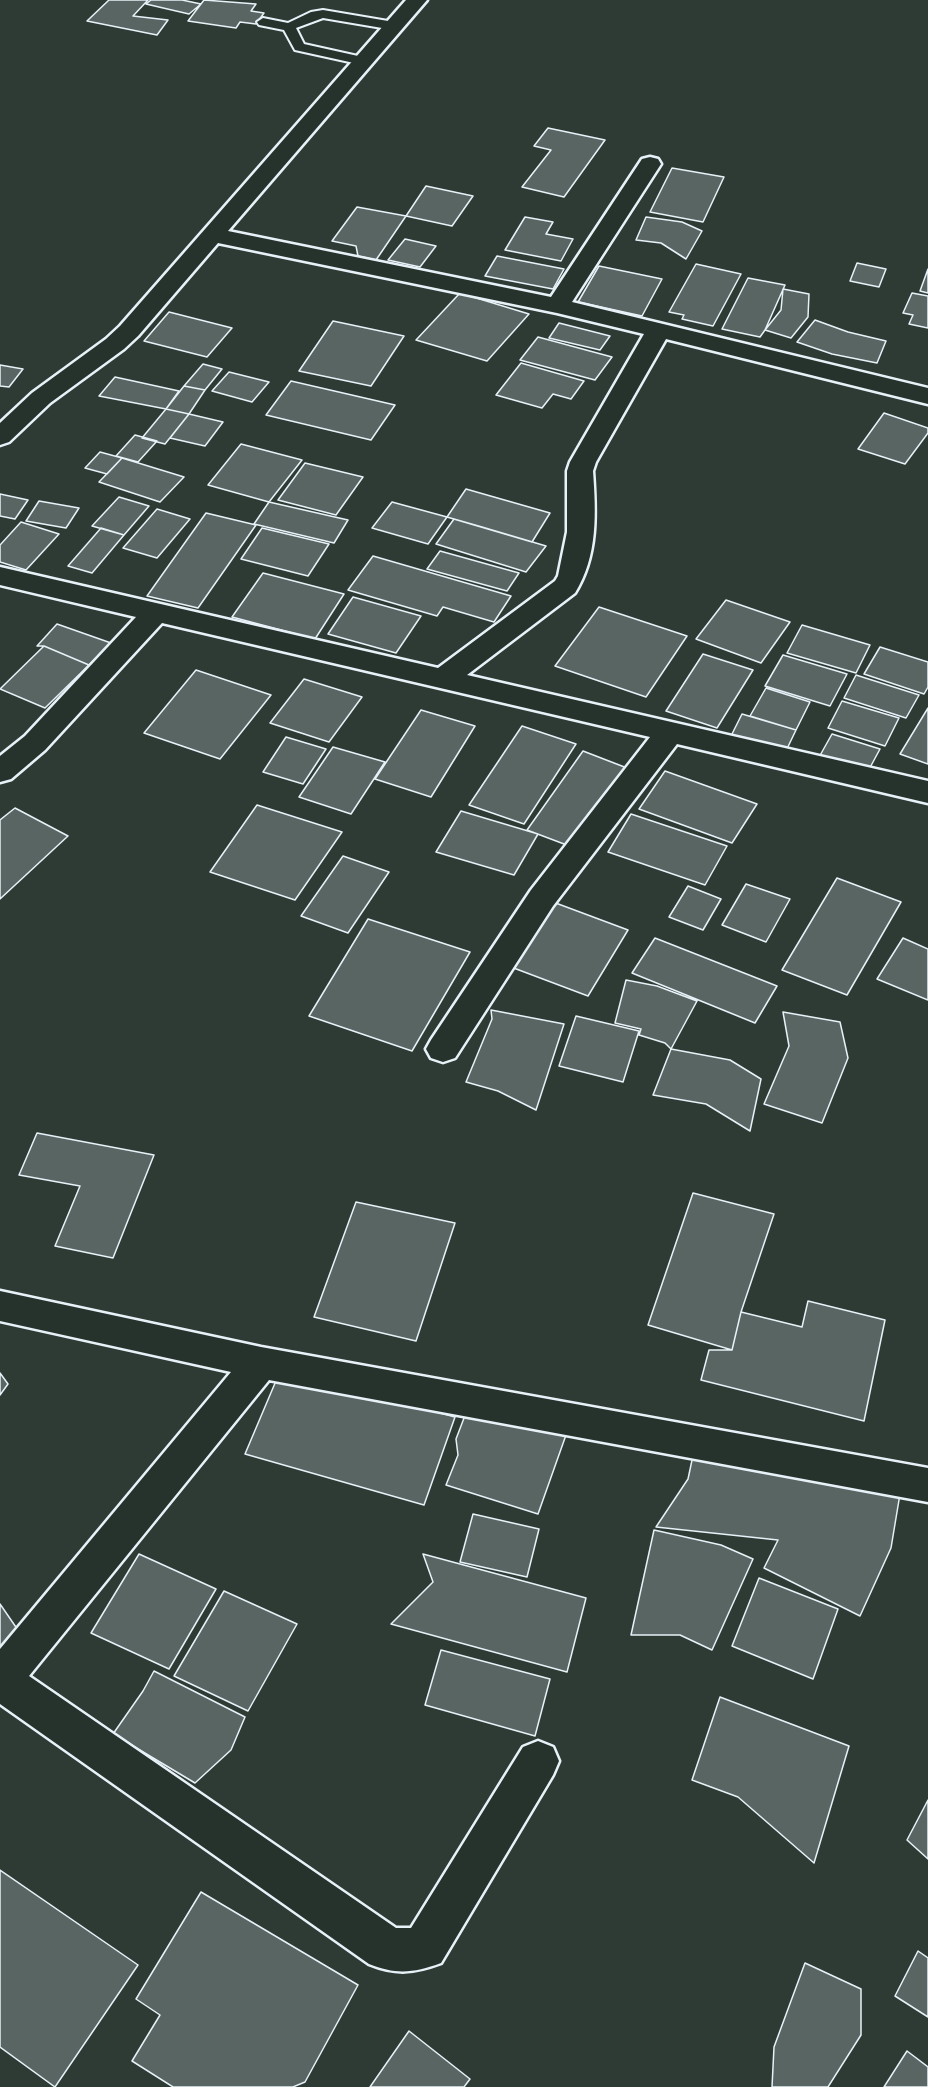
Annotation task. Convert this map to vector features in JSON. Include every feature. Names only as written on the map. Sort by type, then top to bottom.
[{"type":"street","points":[[0,437],[41,398],[115,344],[214,235],[417,0]]},
{"type":"street","points":[[557,306],[650,164]]},
{"type":"street","points":[[214,235],[557,306],[912,390],[928,396]]},
{"type":"street","points":[[442,680],[565,587],[571,579],[577,559],[580,471],[583,462],[659,330]]},
{"type":"street","points":[[0,576],[928,792]]},
{"type":"street","points":[[0,772],[35,743],[155,612]]},
{"type":"street","points":[[443,1049],[542,898],[670,732]]},
{"type":"street","points":[[0,1306],[261,1363],[928,1485]]},
{"type":"street","points":[[261,1363],[0,1680],[385,1948],[396,1951],[413,1951],[425,1947],[538,1761]]},
{"type":"lane","points":[[263,22],[289,27],[315,15],[323,14],[394,26]]},
{"type":"lane","points":[[289,27],[299,47],[363,61]]},
{"type":"building","points":[[109,0],[148,0],[133,16],[168,20],[157,35],[87,21]]},
{"type":"building","points":[[151,0],[182,0],[201,4],[189,14],[146,4]]},
{"type":"building","points":[[204,0],[256,4],[251,11],[264,13],[256,24],[240,22],[236,28],[188,21]]},
{"type":"building","points":[[548,128],[605,140],[564,197],[522,187],[551,150],[534,146]]},
{"type":"building","points":[[672,168],[724,177],[703,222],[650,212]]},
{"type":"building","points":[[426,186],[473,196],[452,226],[406,216]]},
{"type":"building","points":[[357,207],[406,216],[376,260],[358,256],[356,246],[332,241]]},
{"type":"building","points":[[525,217],[553,222],[546,234],[573,239],[561,261],[505,250]]},
{"type":"building","points":[[646,217],[682,222],[702,231],[686,259],[661,243],[636,240]]},
{"type":"building","points":[[405,239],[436,246],[420,267],[388,260]]},
{"type":"building","points":[[497,256],[564,269],[553,289],[485,276]]},
{"type":"building","points":[[857,263],[886,269],[879,287],[850,281]]},
{"type":"building","points":[[696,264],[741,274],[713,326],[682,319],[684,315],[669,312]]},
{"type":"building","points":[[599,266],[662,279],[642,316],[578,302]]},
{"type":"building","points":[[928,269],[928,293],[920,291]]},
{"type":"building","points":[[748,278],[785,285],[760,337],[722,329]]},
{"type":"building","points":[[783,289],[809,294],[808,317],[791,338],[765,330],[781,310]]},
{"type":"building","points":[[460,293],[529,314],[487,361],[416,340]]},
{"type":"building","points":[[912,293],[928,296],[928,328],[909,324],[913,315],[903,313]]},
{"type":"building","points":[[169,312],[232,328],[207,357],[144,341]]},
{"type":"building","points":[[815,320],[848,332],[886,341],[877,363],[832,354],[797,342]]},
{"type":"building","points":[[333,321],[404,336],[371,386],[299,371]]},
{"type":"building","points":[[559,323],[610,336],[600,350],[549,338]]},
{"type":"building","points":[[538,337],[612,357],[595,380],[520,360]]},
{"type":"building","points":[[521,363],[584,381],[571,399],[553,394],[542,408],[496,395]]},
{"type":"building","points":[[203,364],[222,369],[205,390],[184,386]]},
{"type":"building","points":[[0,365],[23,369],[9,387],[0,386]]},
{"type":"building","points":[[229,372],[269,382],[252,402],[212,391]]},
{"type":"building","points":[[115,377],[179,391],[166,409],[99,396]]},
{"type":"building","points":[[291,381],[395,405],[371,440],[266,415]]},
{"type":"building","points":[[184,386],[205,390],[189,414],[166,409]]},
{"type":"building","points":[[166,409],[189,414],[165,444],[142,438]]},
{"type":"building","points":[[884,413],[928,428],[928,433],[905,464],[858,449]]},
{"type":"building","points":[[189,414],[223,422],[205,446],[170,438]]},
{"type":"building","points":[[135,435],[157,441],[138,462],[116,456]]},
{"type":"building","points":[[241,444],[302,460],[269,502],[208,485]]},
{"type":"building","points":[[100,452],[122,458],[107,474],[85,468]]},
{"type":"building","points":[[122,458],[184,477],[160,502],[99,482]]},
{"type":"building","points":[[305,463],[363,477],[336,515],[278,500]]},
{"type":"building","points":[[466,489],[550,513],[532,542],[447,517]]},
{"type":"building","points":[[0,494],[28,500],[15,519],[0,516]]},
{"type":"building","points":[[119,497],[149,506],[124,535],[92,526]]},
{"type":"building","points":[[39,501],[79,508],[66,528],[26,521]]},
{"type":"building","points":[[269,502],[348,520],[334,543],[254,524]]},
{"type":"building","points":[[392,502],[447,517],[428,544],[372,528]]},
{"type":"building","points":[[157,509],[190,519],[157,558],[123,548]]},
{"type":"building","points":[[206,513],[256,525],[198,608],[147,596]]},
{"type":"building","points":[[454,519],[546,546],[526,572],[436,544]]},
{"type":"building","points":[[21,522],[59,534],[26,570],[0,562],[0,545]]},
{"type":"building","points":[[101,528],[124,535],[92,573],[68,566]]},
{"type":"building","points":[[262,528],[329,544],[308,576],[241,559]]},
{"type":"building","points":[[440,551],[519,573],[507,591],[427,569]]},
{"type":"building","points":[[373,556],[511,596],[494,622],[443,607],[437,616],[348,590]]},
{"type":"building","points":[[263,573],[344,594],[315,639],[232,617]]},
{"type":"building","points":[[353,597],[421,616],[396,653],[328,634]]},
{"type":"building","points":[[726,600],[790,622],[761,663],[696,639]]},
{"type":"building","points":[[599,607],[687,636],[646,697],[555,666]]},
{"type":"building","points":[[57,624],[111,643],[89,665],[44,646],[37,646]]},
{"type":"building","points":[[802,625],[870,645],[856,673],[787,653]]},
{"type":"building","points":[[44,646],[89,665],[45,708],[0,689]]},
{"type":"building","points":[[880,647],[928,662],[928,687],[924,694],[864,674]]},
{"type":"building","points":[[703,654],[753,670],[717,728],[666,711]]},
{"type":"building","points":[[783,655],[847,674],[830,706],[765,686]]},
{"type":"building","points":[[196,670],[271,695],[220,759],[144,733]]},
{"type":"building","points":[[856,675],[919,695],[906,718],[844,698]]},
{"type":"building","points":[[304,679],[362,697],[329,742],[270,723]]},
{"type":"building","points":[[766,688],[810,702],[796,730],[750,716]]},
{"type":"building","points":[[842,701],[899,718],[885,746],[828,728]]},
{"type":"building","points":[[928,708],[928,764],[900,754]]},
{"type":"building","points":[[421,710],[475,726],[431,797],[375,779]]},
{"type":"building","points":[[742,714],[796,730],[784,755],[729,740]]},
{"type":"building","points":[[522,726],[576,744],[524,824],[469,805]]},
{"type":"building","points":[[832,734],[880,749],[866,775],[818,759]]},
{"type":"building","points":[[286,737],[326,749],[303,784],[263,772]]},
{"type":"building","points":[[333,747],[385,762],[351,814],[299,797]]},
{"type":"building","points":[[583,751],[627,768],[572,847],[527,830]]},
{"type":"building","points":[[665,771],[757,804],[732,843],[639,809]]},
{"type":"building","points":[[257,805],[342,832],[295,900],[210,872]]},
{"type":"building","points":[[15,808],[68,836],[0,899],[0,820]]},
{"type":"building","points":[[461,811],[538,834],[514,875],[436,852]]},
{"type":"building","points":[[631,814],[727,846],[705,885],[608,852]]},
{"type":"building","points":[[343,856],[389,872],[348,933],[301,916]]},
{"type":"building","points":[[837,878],[901,902],[847,995],[782,970]]},
{"type":"building","points":[[746,884],[790,899],[766,942],[722,925]]},
{"type":"building","points":[[688,886],[721,899],[703,930],[669,917]]},
{"type":"building","points":[[553,902],[628,930],[588,996],[511,967]]},
{"type":"building","points":[[368,919],[470,952],[412,1051],[309,1016]]},
{"type":"building","points":[[655,938],[777,986],[755,1023],[632,973]]},
{"type":"building","points":[[903,938],[928,949],[928,1000],[877,979]]},
{"type":"building","points":[[626,980],[657,986],[697,1001],[671,1049],[665,1043],[639,1035],[641,1029],[615,1023]]},
{"type":"building","points":[[491,1010],[564,1024],[536,1110],[498,1091],[466,1082],[492,1019]]},
{"type":"building","points":[[783,1012],[840,1022],[848,1058],[822,1123],[764,1104],[789,1046]]},
{"type":"building","points":[[576,1016],[639,1031],[623,1082],[559,1066]]},
{"type":"building","points":[[671,1049],[730,1060],[761,1079],[750,1131],[706,1104],[653,1095]]},
{"type":"building","points":[[37,1133],[154,1155],[113,1258],[55,1246],[80,1186],[19,1175]]},
{"type":"building","points":[[693,1193],[774,1214],[741,1312],[732,1350],[648,1325]]},
{"type":"building","points":[[356,1202],[455,1223],[416,1341],[314,1317]]},
{"type":"building","points":[[808,1301],[885,1320],[864,1421],[701,1380],[709,1350],[732,1350],[741,1312],[802,1327]]},
{"type":"building","points":[[281,1369],[455,1417],[424,1505],[245,1454]]},
{"type":"building","points":[[0,1373],[8,1384],[0,1395]]},
{"type":"building","points":[[469,1405],[566,1435],[538,1514],[446,1485],[458,1455],[456,1439]]},
{"type":"building","points":[[695,1446],[900,1494],[891,1548],[860,1616],[764,1568],[778,1540],[656,1527],[688,1479]]},
{"type":"building","points":[[473,1514],[539,1529],[527,1577],[460,1562]]},
{"type":"building","points":[[654,1530],[721,1545],[753,1559],[712,1650],[680,1635],[631,1635]]},
{"type":"building","points":[[139,1554],[216,1589],[169,1669],[91,1633]]},
{"type":"building","points":[[423,1554],[586,1598],[567,1672],[391,1624],[433,1582]]},
{"type":"building","points":[[759,1578],[838,1609],[813,1679],[732,1646]]},
{"type":"building","points":[[224,1591],[297,1624],[248,1711],[174,1676]]},
{"type":"building","points":[[0,1604],[20,1633],[0,1655]]},
{"type":"building","points":[[441,1650],[550,1679],[535,1736],[425,1705]]},
{"type":"building","points":[[154,1671],[245,1717],[231,1750],[195,1783],[113,1734]]},
{"type":"building","points":[[720,1697],[849,1746],[814,1863],[738,1797],[692,1780]]},
{"type":"building","points":[[928,1800],[928,1859],[907,1840]]},
{"type":"building","points":[[0,1870],[138,1965],[55,2087],[0,2047]]},
{"type":"building","points":[[201,1892],[358,1985],[305,2082],[293,2087],[173,2087],[132,2061],[160,2015],[136,1999]]},
{"type":"building","points":[[918,1951],[928,1958],[928,2017],[895,1996]]},
{"type":"building","points":[[805,1963],[861,1989],[861,2035],[828,2087],[772,2087],[774,2047]]},
{"type":"building","points":[[409,2031],[470,2079],[464,2087],[370,2087]]},
{"type":"building","points":[[907,2051],[928,2067],[928,2087],[884,2087]]}]
